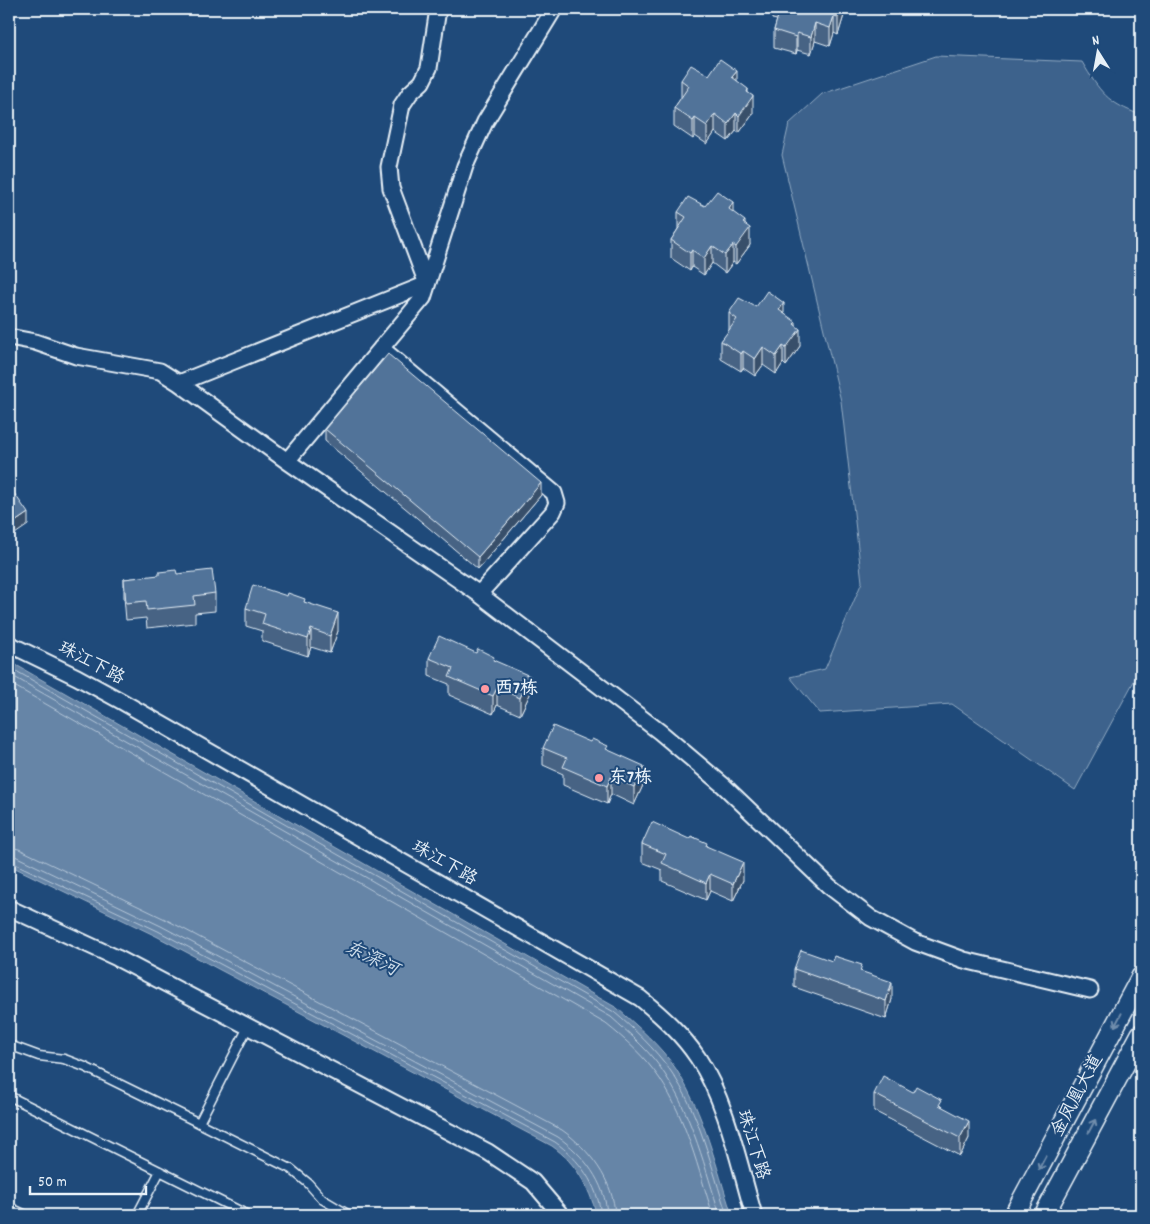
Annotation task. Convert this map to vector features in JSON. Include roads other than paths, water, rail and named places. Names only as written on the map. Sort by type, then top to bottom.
[{"type":"street","points":[[427,284],[391,188],[389,167],[402,105],[410,93],[422,82],[429,68],[438,9]]},
{"type":"street","points":[[287,461],[422,298],[465,166],[485,122],[554,9]]},
{"type":"street","points":[[180,383],[427,284]]},
{"type":"street","points":[[9,338],[35,342],[76,356],[160,371],[180,383],[287,461],[479,594],[660,732],[724,786],[829,886],[871,918],[915,942],[964,960],[1090,990]]},
{"type":"street","points":[[381,348],[554,493],[557,503],[553,512],[479,594]]},
{"type":"street","name":"珠江下路","points":[[9,644],[78,676],[640,998],[682,1036],[712,1083],[754,1215]]},
{"type":"street","points":[[9,908],[117,958],[488,1152],[533,1182],[561,1215]]},
{"type":"street","name":"金凤凰大道","points":[[1014,1215],[1141,977]]},
{"type":"street","name":"金凤凰大道","points":[[1044,1215],[1141,1034]]},
{"type":"lane","points":[[199,1123],[248,1027]]},
{"type":"lane","points":[[9,1045],[39,1056],[64,1059],[85,1067],[199,1123],[291,1169],[308,1183],[322,1199],[349,1215]]},
{"type":"lane","points":[[9,1096],[248,1215]]},
{"type":"lane","points":[[137,1215],[160,1171]]},
{"type":"lane","points":[[9,1207],[26,1215]]},
{"type":"water","name":"东深河","points":[[9,661],[617,1008],[663,1052],[686,1086],[709,1140],[732,1215],[597,1215],[590,1195],[575,1168],[552,1146],[156,936],[9,865]]},
{"type":"place","name":"西7栋","points":[[485,689]]},
{"type":"place","name":"东7栋","points":[[599,778]]}]
